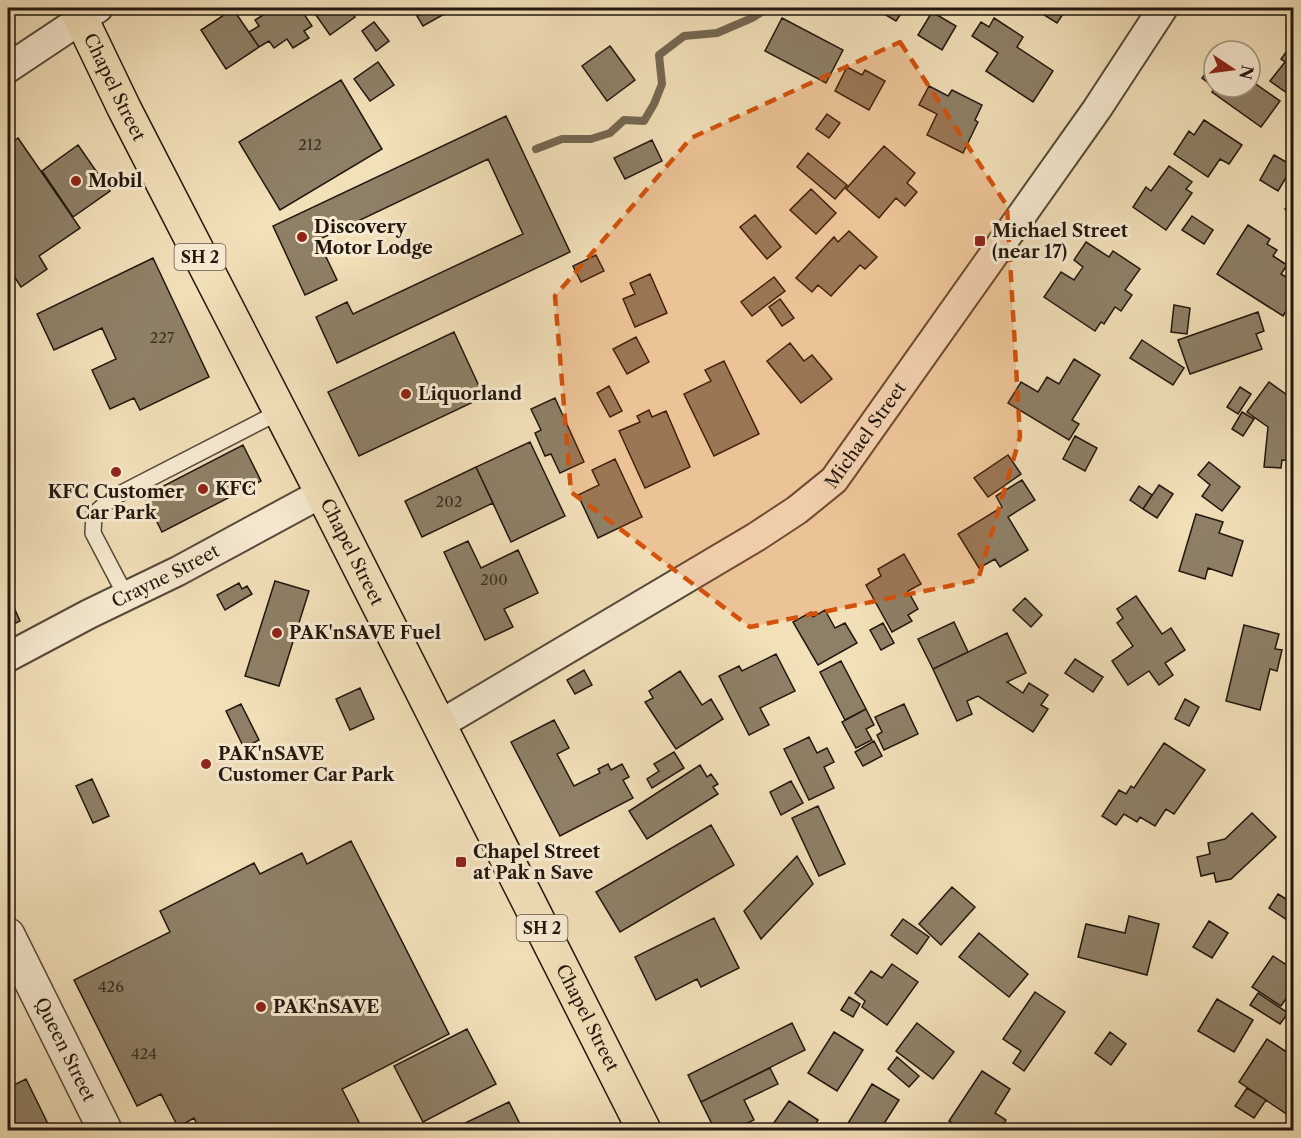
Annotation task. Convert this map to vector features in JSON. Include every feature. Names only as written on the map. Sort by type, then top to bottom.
[{"type":"highway","name":"Chapel Street","points":[[85,11],[124,108],[281,411],[644,1131]]},
{"type":"street","name":"Michael Street","points":[[439,725],[756,537],[797,510],[834,480],[1097,109],[1163,8]]},
{"type":"street","points":[[8,68],[85,11]]},
{"type":"street","name":"Crayne Street","points":[[8,657],[178,571],[322,493]]},
{"type":"street","name":"Queen Street","points":[[8,935],[105,1131]]},
{"type":"lane","points":[[126,596],[93,533],[94,514],[112,498],[281,411]]},
{"type":"highlighted area","points":[[900,42],[1007,206],[1020,437],[978,580],[750,627],[571,492],[555,296],[691,138]]},
{"type":"building","points":[[269,8],[300,8],[312,26],[304,31],[309,38],[293,48],[287,39],[274,48],[269,41],[259,47],[249,32],[259,26],[255,20],[271,10]]},
{"type":"building","points":[[311,8],[357,8],[351,11],[355,17],[330,35]]},
{"type":"building","points":[[419,8],[442,8],[446,13],[423,26],[417,16],[422,13]]},
{"type":"building","points":[[874,8],[905,8],[896,21]]},
{"type":"building","points":[[1033,8],[1067,8],[1057,23]]},
{"type":"building","points":[[233,9],[259,47],[226,69],[201,30]]},
{"type":"building","points":[[932,12],[956,26],[942,50],[918,35]]},
{"type":"building","points":[[782,18],[843,50],[826,83],[765,51]]},
{"type":"building","points":[[994,18],[1023,37],[1017,47],[1053,71],[1033,102],[986,71],[998,53],[972,36],[981,22],[989,27]]},
{"type":"building","points":[[374,22],[389,41],[376,51],[362,31]]},
{"type":"building","points":[[1294,41],[1294,68],[1281,59]]},
{"type":"building","points":[[610,46],[635,80],[607,101],[582,66]]},
{"type":"building","points":[[378,62],[394,85],[370,101],[354,79]]},
{"type":"building","points":[[1285,62],[1294,68],[1294,98],[1270,81]]},
{"type":"building","points":[[847,67],[862,75],[865,70],[885,81],[869,110],[835,91]]},
{"type":"building","points":[[341,80],[382,149],[280,210],[239,142]]},
{"type":"building","points":[[929,86],[948,96],[952,90],[982,105],[975,120],[978,122],[963,153],[927,135],[937,114],[919,105]]},
{"type":"building","points":[[1262,88],[1280,101],[1261,127],[1222,99],[1262,99]]},
{"type":"building","points":[[827,114],[840,123],[829,138],[816,129]]},
{"type":"building","name":"Discovery Motor Lodge","points":[[506,116],[570,252],[337,363],[316,317],[347,302],[353,314],[523,234],[488,159],[318,240],[337,280],[305,295],[273,226]]},
{"type":"building","points":[[1204,120],[1242,145],[1229,164],[1220,159],[1208,177],[1174,154],[1189,131],[1194,135]]},
{"type":"building","points":[[18,138],[80,228],[39,256],[47,269],[21,287],[8,267],[8,145]]},
{"type":"building","points":[[652,140],[662,161],[625,179],[614,158]]},
{"type":"building","name":"Mobil","points":[[78,145],[110,191],[73,217],[42,171]]},
{"type":"building","points":[[884,146],[915,173],[907,183],[917,192],[905,206],[896,198],[879,218],[846,189]]},
{"type":"building","points":[[808,153],[847,185],[835,199],[797,167]]},
{"type":"building","points":[[1274,155],[1293,166],[1278,191],[1260,180]]},
{"type":"building","points":[[1169,166],[1192,182],[1186,189],[1192,193],[1166,230],[1133,207],[1146,187],[1151,191]]},
{"type":"building","points":[[811,189],[836,213],[816,234],[790,210]]},
{"type":"building","points":[[1294,201],[1294,218],[1285,209]]},
{"type":"building","points":[[755,215],[781,247],[767,259],[740,227]]},
{"type":"building","points":[[1192,216],[1213,230],[1204,244],[1182,230]]},
{"type":"building","points":[[1248,225],[1270,239],[1267,244],[1277,250],[1273,256],[1287,265],[1281,274],[1294,282],[1294,299],[1283,316],[1217,274]]},
{"type":"building","points":[[849,231],[877,257],[865,269],[860,265],[831,296],[818,285],[812,292],[796,278],[834,237],[838,242]]},
{"type":"building","points":[[1086,242],[1109,257],[1113,251],[1140,269],[1125,290],[1132,295],[1121,311],[1115,307],[1104,324],[1101,322],[1095,331],[1044,297],[1061,272],[1074,280],[1083,267],[1074,260]]},
{"type":"building","points":[[596,255],[604,271],[581,282],[573,266]]},
{"type":"building","points":[[153,258],[209,377],[140,410],[134,398],[110,409],[92,370],[116,359],[102,328],[54,350],[37,314]]},
{"type":"building","points":[[650,274],[667,313],[635,327],[623,299],[635,294],[630,283]]},
{"type":"building","points":[[774,277],[785,291],[752,316],[741,302]]},
{"type":"building","points":[[780,299],[794,318],[782,326],[769,307]]},
{"type":"building","points":[[1174,305],[1190,308],[1187,334],[1171,332]]},
{"type":"building","points":[[1258,312],[1264,331],[1256,334],[1262,349],[1190,374],[1178,340]]},
{"type":"building","name":"Liquorland","points":[[454,332],[484,397],[359,456],[328,392]]},
{"type":"building","points":[[636,337],[649,362],[627,374],[613,349]]},
{"type":"building","points":[[1142,340],[1184,368],[1173,385],[1130,358]]},
{"type":"building","points":[[790,343],[804,361],[812,355],[832,379],[801,403],[767,361]]},
{"type":"building","points":[[1074,359],[1100,375],[1072,420],[1079,424],[1069,440],[1008,403],[1021,382],[1038,392],[1047,377],[1059,384]]},
{"type":"building","points":[[724,361],[759,434],[714,456],[684,394],[711,381],[705,370]]},
{"type":"building","points":[[1269,382],[1290,397],[1294,391],[1294,461],[1282,460],[1281,468],[1264,467],[1268,427],[1247,412]]},
{"type":"building","points":[[609,386],[622,411],[610,417],[597,393]]},
{"type":"building","points":[[1240,387],[1251,394],[1238,414],[1227,407]]},
{"type":"building","points":[[555,398],[584,462],[560,473],[551,454],[545,456],[535,433],[541,430],[531,409]]},
{"type":"building","points":[[649,410],[652,417],[666,411],[690,467],[645,488],[619,431],[640,422],[637,416]]},
{"type":"building","points":[[1242,412],[1254,419],[1243,436],[1232,429]]},
{"type":"building","points":[[1075,436],[1097,448],[1085,471],[1063,459]]},
{"type":"building","points":[[530,442],[565,516],[511,542],[476,467]]},
{"type":"building","name":"KFC","points":[[243,445],[261,481],[162,532],[144,496]]},
{"type":"building","points":[[1008,455],[1021,474],[988,497],[974,478]]},
{"type":"building","points":[[615,459],[642,517],[598,538],[578,495],[599,485],[592,470]]},
{"type":"building","points":[[1209,462],[1240,487],[1222,511],[1202,496],[1210,485],[1198,475]]},
{"type":"building","points":[[476,467],[493,503],[422,537],[405,501]]},
{"type":"building","points":[[1022,480],[1035,500],[1008,517],[1028,550],[1000,567],[995,559],[979,568],[958,534],[1002,507],[996,496]]},
{"type":"building","points":[[1159,485],[1173,494],[1157,518],[1143,509]]},
{"type":"building","points":[[1139,486],[1152,495],[1143,509],[1130,500]]},
{"type":"building","points":[[8,509],[15,523],[8,528]]},
{"type":"building","points":[[1196,514],[1223,522],[1219,533],[1243,541],[1232,576],[1208,568],[1205,579],[1179,571]]},
{"type":"building","points":[[468,541],[481,568],[518,550],[538,593],[504,609],[513,627],[485,640],[444,552]]},
{"type":"building","points":[[904,554],[921,584],[908,591],[918,609],[908,615],[912,621],[892,632],[866,585],[881,576],[878,569]]},
{"type":"building","name":"PAK'nSAVE Fuel","points":[[275,581],[309,591],[279,686],[245,676]]},
{"type":"building","points":[[239,583],[242,589],[247,586],[252,594],[225,610],[217,595]]},
{"type":"building","points":[[8,594],[20,621],[8,627]]},
{"type":"building","points":[[1136,596],[1162,634],[1171,628],[1185,650],[1165,663],[1173,675],[1159,685],[1149,671],[1128,685],[1112,661],[1133,646],[1117,623],[1123,618],[1117,609]]},
{"type":"building","points":[[1025,598],[1042,615],[1031,627],[1013,610]]},
{"type":"building","points":[[825,610],[835,628],[845,623],[857,643],[818,665],[793,622],[811,612],[813,617]]},
{"type":"building","points":[[954,622],[968,652],[933,669],[918,639]]},
{"type":"building","points":[[883,623],[894,643],[881,650],[870,630]]},
{"type":"building","points":[[1244,625],[1279,634],[1275,649],[1282,650],[1277,671],[1270,669],[1260,710],[1226,701]]},
{"type":"building","points":[[1007,633],[1026,673],[1007,682],[1023,693],[1029,683],[1048,695],[1041,705],[1048,709],[1033,732],[978,696],[967,701],[972,714],[957,721],[933,669]]},
{"type":"building","points":[[776,654],[795,691],[760,708],[769,725],[749,735],[719,676],[739,666],[742,671]]},
{"type":"building","points":[[1075,659],[1103,677],[1093,692],[1065,673]]},
{"type":"building","points":[[841,661],[866,709],[845,720],[820,672]]},
{"type":"building","points":[[584,670],[592,685],[575,694],[567,680]]},
{"type":"building","points":[[680,671],[702,705],[711,699],[723,719],[676,749],[645,702],[653,698],[649,691]]},
{"type":"building","points":[[360,688],[374,719],[350,730],[336,699]]},
{"type":"building","points":[[1185,699],[1199,707],[1189,726],[1175,719]]},
{"type":"building","points":[[241,704],[259,740],[244,748],[226,711]]},
{"type":"building","points":[[904,704],[918,734],[884,750],[877,735],[882,732],[875,717]]},
{"type":"building","points":[[866,709],[874,725],[866,729],[872,740],[856,748],[842,722]]},
{"type":"building","points":[[554,720],[569,748],[557,754],[574,786],[600,773],[598,769],[608,764],[611,770],[622,764],[629,777],[623,780],[633,798],[560,836],[511,742]]},
{"type":"building","points":[[809,737],[817,753],[827,748],[834,762],[824,767],[834,788],[809,800],[784,749]]},
{"type":"building","points":[[874,741],[882,756],[863,766],[855,752]]},
{"type":"building","points":[[1164,743],[1205,770],[1174,814],[1166,809],[1155,826],[1140,817],[1137,822],[1124,814],[1116,825],[1102,816],[1119,790],[1126,794],[1131,786],[1134,788]]},
{"type":"building","points":[[674,752],[684,768],[652,788],[647,779],[659,771],[654,764]]},
{"type":"building","points":[[700,765],[707,777],[711,774],[718,784],[713,787],[718,794],[647,839],[629,811]]},
{"type":"building","points":[[92,779],[109,816],[93,823],[76,786]]},
{"type":"building","points":[[791,781],[803,803],[781,815],[770,792]]},
{"type":"building","points":[[818,806],[845,864],[819,876],[792,818]]},
{"type":"building","points":[[1252,813],[1276,837],[1231,879],[1216,882],[1214,873],[1201,876],[1197,857],[1210,854],[1208,843],[1225,839]]},
{"type":"building","points":[[711,825],[734,865],[620,932],[596,892]]},
{"type":"building","name":"PAK'nSAVE","points":[[351,841],[449,1034],[342,1089],[363,1130],[200,1130],[194,1118],[178,1127],[161,1094],[137,1106],[74,980],[170,932],[160,911],[254,863],[260,874],[302,853],[307,864]]},
{"type":"building","points":[[797,856],[813,884],[761,939],[744,911]]},
{"type":"building","points":[[952,887],[975,907],[941,945],[919,924]]},
{"type":"building","points":[[1278,894],[1294,904],[1293,924],[1269,908]]},
{"type":"building","points":[[1129,916],[1159,924],[1147,975],[1078,957],[1086,924],[1125,933]]},
{"type":"building","points":[[714,918],[739,968],[701,987],[697,979],[656,1000],[635,957]]},
{"type":"building","points":[[903,919],[929,937],[917,954],[891,935]]},
{"type":"building","points":[[1209,921],[1228,933],[1212,958],[1193,947]]},
{"type":"building","points":[[979,933],[1028,974],[1009,997],[959,957]]},
{"type":"building","points":[[1273,956],[1294,970],[1294,987],[1281,1006],[1252,987]]},
{"type":"building","points":[[892,964],[918,982],[887,1025],[862,1007],[865,1001],[855,993],[871,971],[882,978]]},
{"type":"building","points":[[1035,992],[1065,1012],[1024,1071],[1013,1063],[1021,1051],[1003,1039]]},
{"type":"building","points":[[1258,993],[1288,1013],[1280,1024],[1250,1005]]},
{"type":"building","points":[[849,997],[860,1004],[853,1017],[841,1010]]},
{"type":"building","points":[[1217,999],[1253,1020],[1234,1052],[1198,1031]]},
{"type":"building","points":[[792,1023],[805,1050],[701,1102],[688,1075]]},
{"type":"building","points":[[917,1023],[954,1052],[933,1079],[896,1051]]},
{"type":"building","points":[[467,1029],[496,1084],[423,1122],[394,1066]]},
{"type":"building","points":[[834,1032],[863,1050],[837,1091],[808,1073]]},
{"type":"building","points":[[1110,1032],[1126,1044],[1111,1065],[1095,1053]]},
{"type":"building","points":[[1267,1039],[1294,1057],[1294,1119],[1239,1082]]},
{"type":"building","points":[[897,1057],[919,1076],[909,1087],[888,1069]]},
{"type":"building","points":[[770,1068],[778,1084],[744,1100],[754,1120],[732,1130],[715,1130],[701,1102]]},
{"type":"building","points":[[982,1071],[1010,1089],[995,1113],[1006,1120],[1000,1130],[964,1130],[949,1121]]},
{"type":"building","points":[[26,1079],[51,1130],[8,1130],[8,1088]]},
{"type":"building","points":[[872,1084],[899,1100],[880,1130],[857,1130],[847,1125]]},
{"type":"building","points":[[1247,1088],[1266,1100],[1254,1118],[1235,1106]]},
{"type":"building","points":[[789,1101],[818,1120],[811,1130],[769,1130]]},
{"type":"building","points":[[509,1102],[523,1130],[467,1130],[463,1124]]},
{"type":"waterway","points":[[536,149],[562,139],[591,139],[610,133],[624,120],[644,121],[662,84],[659,55],[684,36],[717,33],[752,18],[768,8]]},
{"type":"place","name":"Mobil","points":[[76,181]]},
{"type":"place","name":"Discovery Motor Lodge","points":[[302,237]]},
{"type":"place","name":"Michael Street (near 17)","points":[[980,241]]},
{"type":"place","name":"Liquorland","points":[[406,394]]},
{"type":"place","name":"KFC Customer Car Park","points":[[116,472]]},
{"type":"place","name":"KFC","points":[[203,489]]},
{"type":"place","name":"PAK'nSAVE Fuel","points":[[277,633]]},
{"type":"place","name":"PAK'nSAVE Customer Car Park","points":[[206,764]]},
{"type":"place","name":"Chapel Street at Pak n Save","points":[[461,862]]},
{"type":"place","name":"PAK'nSAVE","points":[[261,1007]]}]
